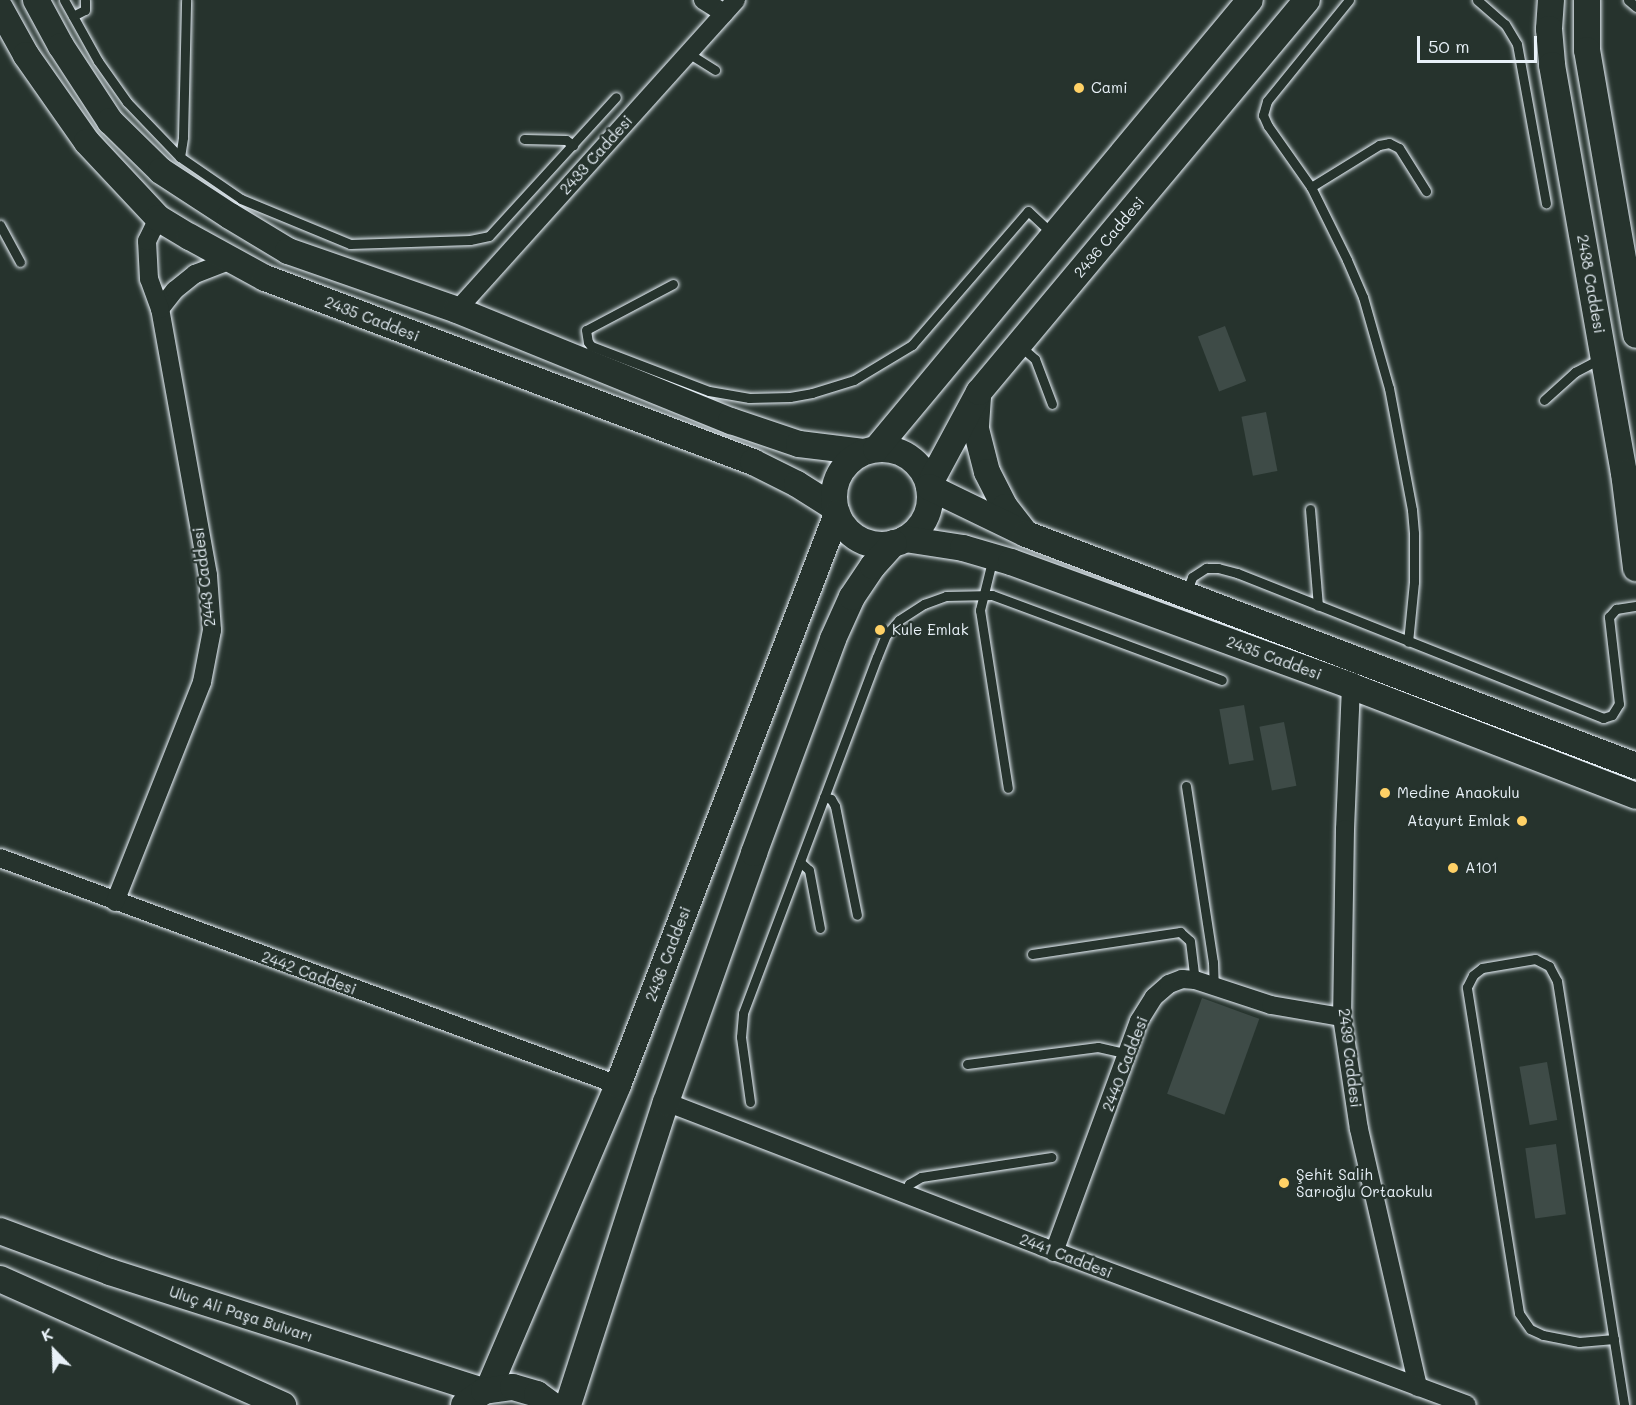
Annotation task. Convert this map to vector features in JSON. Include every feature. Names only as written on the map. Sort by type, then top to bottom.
[{"type":"street","points":[[36,0],[61,46],[110,121],[161,171],[288,251],[457,310],[731,422],[799,444],[895,450],[907,455],[921,468],[929,486],[930,500],[926,517],[873,566],[852,597],[833,639],[666,1102],[568,1405]]},
{"type":"street","points":[[703,0],[730,7]]},
{"type":"street","points":[[836,511],[833,496],[837,477],[848,462],[870,450],[1054,235],[1250,0]]},
{"type":"street","name":"2436 Caddesi","points":[[929,486],[979,392],[1307,0]]},
{"type":"street","name":"2438 Caddesi","points":[[1551,0],[1552,65],[1624,473],[1636,568]]},
{"type":"street","points":[[1587,0],[1587,50],[1636,335]]},
{"type":"street","name":"2433 Caddesi","points":[[457,310],[730,7]]},
{"type":"street","name":"2435 Caddesi","points":[[0,8],[26,55],[87,142],[158,218],[265,278],[408,334],[753,462],[797,484],[836,511],[847,530],[857,538],[875,544],[899,541],[963,548],[993,557],[1351,686],[1636,796]]},
{"type":"street","name":"2443 Caddesi","points":[[115,902],[202,682],[212,630],[207,575],[160,309],[151,288],[147,250],[149,234],[158,218]]},
{"type":"street","points":[[160,309],[175,290],[195,274],[232,260]]},
{"type":"street","points":[[979,392],[976,429],[987,472],[1005,507],[1026,534]]},
{"type":"street","name":"2435 Caddesi","points":[[929,486],[1026,534],[1635,764]]},
{"type":"street","name":"2436 Caddesi","points":[[479,1395],[618,1085],[836,511]]},
{"type":"street","name":"2439 Caddesi","points":[[1351,686],[1345,829],[1342,1017],[1359,1129],[1418,1387]]},
{"type":"street","name":"2442 Caddesi","points":[[0,858],[618,1085]]},
{"type":"street","name":"2440 Caddesi","points":[[1054,1252],[1139,1021],[1154,997],[1169,984],[1182,980],[1195,980],[1271,1005],[1342,1017]]},
{"type":"street","name":"2441 Caddesi","points":[[666,1102],[1054,1252],[1467,1405]]},
{"type":"street","name":"Uluç Ali Paşa Bulvarı","points":[[0,1231],[110,1272],[479,1395],[513,1387],[525,1389],[552,1405]]},
{"type":"street","points":[[0,1279],[284,1405]]},
{"type":"lane","points":[[64,0],[98,60],[127,102],[180,157],[241,199],[350,244],[479,240],[489,236],[616,97]]},
{"type":"lane","points":[[73,16],[85,10],[85,0]]},
{"type":"lane","points":[[180,157],[183,138],[186,0]]},
{"type":"lane","points":[[1349,0],[1267,101],[1263,110],[1264,121],[1311,187],[1347,260],[1363,297],[1389,388],[1413,526],[1414,582],[1408,642]]},
{"type":"lane","points":[[1477,0],[1505,24],[1517,44],[1546,203]]},
{"type":"lane","points":[[1628,0],[1636,7]]},
{"type":"lane","points":[[688,53],[715,70]]},
{"type":"lane","points":[[524,139],[566,140],[573,145]]},
{"type":"lane","points":[[1311,187],[1379,145],[1389,143],[1399,148],[1426,191]]},
{"type":"lane","points":[[673,284],[586,330],[588,342],[591,346],[709,391],[749,398],[790,397],[854,380],[912,345],[1028,212],[1054,235]]},
{"type":"lane","points":[[0,225],[20,262]]},
{"type":"lane","points":[[1018,345],[1035,359],[1052,404]]},
{"type":"lane","points":[[1544,400],[1575,372],[1604,357]]},
{"type":"lane","points":[[1311,509],[1318,606]]},
{"type":"lane","points":[[993,557],[982,594],[980,610],[1008,788]]},
{"type":"lane","points":[[1185,595],[1196,573],[1212,567],[1237,573],[1603,718],[1612,715],[1619,704],[1609,616],[1616,609],[1636,606]]},
{"type":"lane","points":[[750,1102],[741,1037],[743,1013],[886,635],[905,615],[924,604],[946,596],[982,594],[1002,597],[1222,680]]},
{"type":"lane","points":[[1186,786],[1213,962],[1214,986]]},
{"type":"lane","points":[[824,798],[831,799],[835,806],[856,915]]},
{"type":"lane","points":[[800,862],[809,870],[820,928]]},
{"type":"lane","points":[[1032,954],[1180,932],[1190,941],[1195,980]]},
{"type":"lane","points":[[1614,1339],[1579,1342],[1543,1335],[1530,1329],[1519,1313],[1467,987],[1473,975],[1482,968],[1535,959],[1549,966],[1556,975],[1614,1339],[1624,1405]]},
{"type":"lane","points":[[967,1064],[1098,1047],[1128,1054]]},
{"type":"lane","points":[[903,1194],[909,1184],[921,1177],[1051,1157]]},
{"type":"shaded area","points":[[1225,326],[1246,381],[1219,391],[1198,336]]},
{"type":"shaded area","points":[[1266,412],[1277,471],[1253,476],[1241,417]]},
{"type":"shaded area","points":[[1244,705],[1254,760],[1229,764],[1219,709]]},
{"type":"shaded area","points":[[1284,722],[1296,786],[1272,791],[1259,727]]},
{"type":"shaded area","points":[[1202,998],[1259,1019],[1224,1115],[1167,1094]]},
{"type":"shaded area","points":[[1547,1062],[1557,1120],[1530,1125],[1519,1067]]},
{"type":"shaded area","points":[[1556,1144],[1566,1214],[1535,1219],[1525,1148]]},
{"type":"place","name":"Cami","points":[[1079,88]]},
{"type":"place","name":"Kule Emlak","points":[[880,630]]},
{"type":"place","name":"Medine Anaokulu","points":[[1385,793]]},
{"type":"place","name":"Atayurt Emlak","points":[[1522,821]]},
{"type":"place","name":"A101","points":[[1453,868]]},
{"type":"place","name":"Şehit Salih Sarıoğlu Ortaokulu","points":[[1284,1183]]}]
